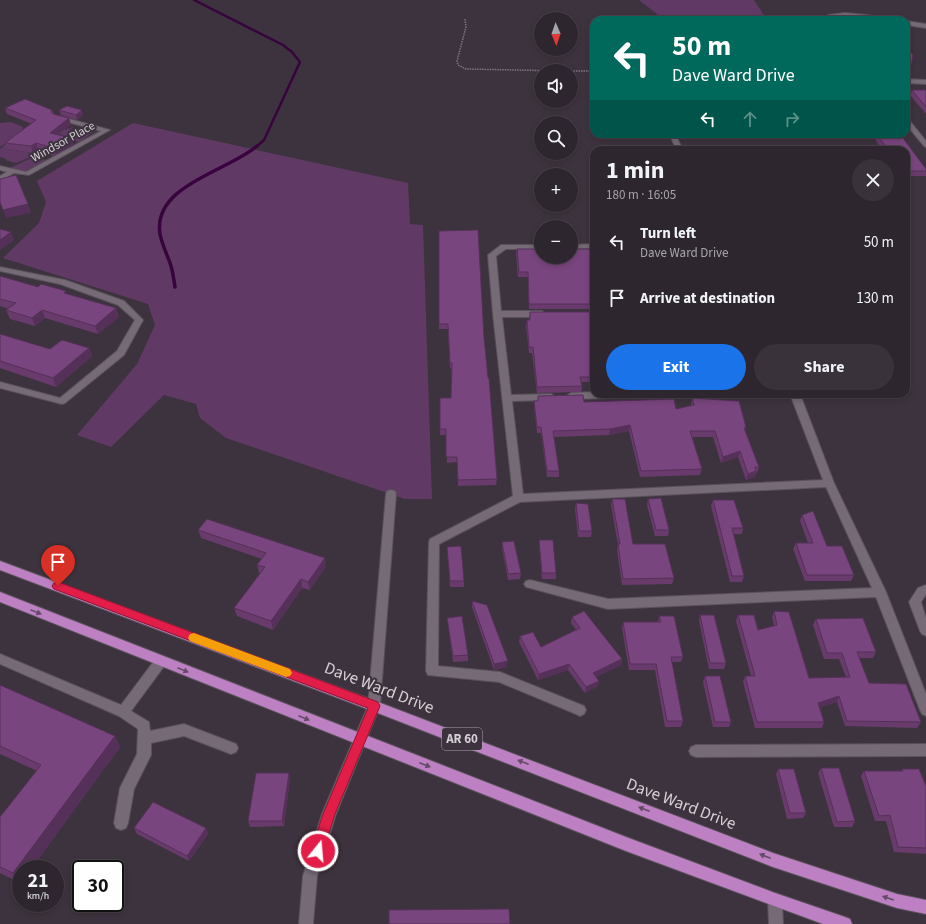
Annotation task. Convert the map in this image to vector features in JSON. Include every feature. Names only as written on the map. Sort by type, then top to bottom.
[{"type":"main road","name":"Dave Ward Drive","points":[[0,564],[773,860],[897,902],[926,907]]},
{"type":"main road","name":"AR 60","points":[[0,597],[360,740],[775,900],[845,924]]},
{"type":"street","points":[[834,16],[839,14],[866,16]]},
{"type":"street","points":[[910,24],[923,26],[926,17]]},
{"type":"street","points":[[910,81],[926,82]]},
{"type":"street","name":"Windsor Place","points":[[12,171],[27,174],[107,130],[57,118]]},
{"type":"street","points":[[910,125],[926,145]]},
{"type":"street","points":[[0,168],[12,171]]},
{"type":"street","points":[[0,179],[12,171]]},
{"type":"street","points":[[578,247],[590,246]]},
{"type":"street","points":[[518,498],[497,314],[492,255],[504,247],[534,247]]},
{"type":"street","points":[[0,269],[62,282],[121,303],[139,320],[121,354],[62,401],[0,385]]},
{"type":"street","points":[[497,314],[549,314]]},
{"type":"street","points":[[507,398],[590,396]]},
{"type":"street","points":[[797,398],[829,483],[880,592],[926,710]]},
{"type":"street","points":[[580,710],[500,677],[432,671],[434,542],[518,498],[829,483]]},
{"type":"street","points":[[306,924],[310,876],[329,814],[374,706],[391,494]]},
{"type":"street","points":[[530,584],[608,604],[880,592]]},
{"type":"street","points":[[926,589],[922,591],[915,602],[922,616],[926,631]]},
{"type":"street","points":[[0,659],[123,712],[144,726],[144,755],[127,788],[121,823]]},
{"type":"street","points":[[123,712],[161,661]]},
{"type":"street","points":[[144,738],[184,730],[230,748]]},
{"type":"street","points":[[696,751],[926,750]]},
{"type":"street","points":[[775,900],[776,924]]},
{"type":"path","points":[[465,19],[466,27],[457,61],[460,67],[466,70],[534,71]]},
{"type":"path","points":[[578,71],[590,72]]},
{"type":"shaded area","points":[[639,0],[754,0],[764,16],[660,16]]},
{"type":"shaded area","points":[[11,122],[23,127],[23,132],[0,147],[0,123]]},
{"type":"shaded area","points":[[133,123],[408,183],[410,224],[423,225],[432,499],[405,499],[226,438],[200,418],[196,404],[164,395],[111,447],[77,435],[137,364],[155,325],[148,304],[3,258],[39,223],[46,202],[37,181]]},
{"type":"shaded area","points":[[38,124],[64,130],[75,126],[69,130],[85,134],[92,130],[93,132],[79,142],[70,140],[47,152],[56,154],[53,156],[41,153],[64,135],[33,131]]},
{"type":"shaded area","points":[[10,141],[8,149],[38,154],[16,163],[5,160],[7,159],[0,157],[0,149]]},
{"type":"shaded area","points":[[40,154],[44,155],[39,158],[46,160],[24,172],[10,168]]},
{"type":"building","points":[[910,52],[913,55],[910,66]]},
{"type":"building","points":[[912,90],[926,90],[926,107]]},
{"type":"building","points":[[25,99],[52,110],[51,112],[53,114],[69,118],[50,133],[71,138],[54,148],[36,143],[31,146],[5,143],[36,120],[5,108]]},
{"type":"building","points":[[67,106],[82,110],[76,115],[59,110]]},
{"type":"building","points":[[880,138],[903,138],[909,146],[885,146]]},
{"type":"building","points":[[910,147],[926,169],[926,171],[910,171]]},
{"type":"building","points":[[16,175],[28,204],[3,210],[0,202],[0,179]]},
{"type":"building","points":[[0,229],[11,232],[0,240]]},
{"type":"building","points":[[478,230],[484,337],[489,378],[497,479],[458,480],[457,457],[446,457],[446,429],[440,429],[440,398],[451,398],[452,363],[450,363],[448,324],[439,324],[439,231]]},
{"type":"building","points":[[517,249],[534,249],[534,264],[578,264],[578,249],[590,249],[590,304],[529,304],[528,272],[519,272]]},
{"type":"building","points":[[0,276],[38,287],[41,284],[66,291],[64,293],[116,308],[95,326],[42,310],[32,318],[6,310],[16,303],[0,299]]},
{"type":"building","points":[[530,312],[590,312],[590,377],[580,377],[582,386],[537,387],[533,347],[529,347],[527,320],[530,320]]},
{"type":"building","points":[[0,334],[50,349],[62,340],[89,348],[53,378],[0,361]]},
{"type":"building","points":[[583,395],[584,402],[674,399],[676,409],[694,405],[692,398],[739,401],[746,427],[744,428],[759,467],[755,467],[756,471],[748,474],[740,451],[723,457],[715,431],[690,431],[702,469],[641,471],[630,425],[610,429],[553,431],[559,471],[547,471],[541,427],[537,427],[534,401],[538,401],[538,396]]},
{"type":"building","points":[[661,498],[669,530],[656,530],[648,499]]},
{"type":"building","points":[[612,499],[625,499],[633,544],[665,544],[674,578],[623,579],[618,544],[620,544]]},
{"type":"building","points":[[713,500],[734,500],[743,528],[732,528],[744,576],[732,576]]},
{"type":"building","points":[[576,503],[588,504],[592,531],[579,531]]},
{"type":"building","points":[[813,511],[827,546],[842,546],[854,575],[807,575],[796,543],[813,543],[802,515]]},
{"type":"building","points":[[207,519],[325,558],[308,582],[301,579],[271,621],[234,608],[265,567],[257,565],[266,553],[198,530]]},
{"type":"building","points":[[539,540],[553,540],[556,573],[542,573]]},
{"type":"building","points":[[514,541],[521,573],[508,574],[502,542]]},
{"type":"building","points":[[461,546],[464,581],[450,581],[447,547]]},
{"type":"building","points":[[472,601],[487,605],[508,661],[494,664]]},
{"type":"building","points":[[584,611],[622,659],[593,673],[599,681],[586,687],[569,664],[539,674],[520,636],[533,632],[541,647],[580,628],[572,617]]},
{"type":"building","points":[[774,611],[789,612],[809,678],[850,677],[842,653],[827,653],[816,619],[863,618],[876,652],[857,652],[869,683],[906,684],[921,722],[847,721],[839,696],[818,703],[824,722],[757,722],[745,676],[755,676],[738,615],[754,615],[758,630],[777,625]]},
{"type":"building","points":[[700,615],[714,615],[726,663],[710,663]]},
{"type":"building","points":[[462,616],[468,655],[453,656],[447,618]]},
{"type":"building","points":[[659,616],[674,616],[683,657],[671,657],[683,721],[667,721],[656,664],[630,664],[623,622],[661,622]]},
{"type":"building","points":[[705,676],[720,676],[731,722],[715,722]]},
{"type":"building","points":[[0,685],[115,736],[23,860],[12,860],[12,873],[0,867],[0,817],[41,765],[0,746]]},
{"type":"building","points":[[821,768],[839,768],[855,821],[837,822]]},
{"type":"building","points":[[778,769],[794,769],[806,813],[790,813]]},
{"type":"building","points":[[902,769],[919,769],[926,786],[926,848],[898,847],[890,815],[879,816],[864,771],[903,771]]},
{"type":"building","points":[[256,773],[289,773],[282,821],[248,821]]},
{"type":"building","points":[[153,802],[206,828],[187,856],[134,828]]},
{"type":"building","points":[[509,909],[510,924],[389,924],[389,910]]},
{"type":"waterway","points":[[194,0],[283,45],[292,52],[300,62],[264,140],[256,147]]},
{"type":"waterway","points":[[175,287],[171,266],[160,234],[161,217],[168,203],[180,191],[195,181],[244,155],[257,146]]},
{"type":"slow traffic","points":[[194,638],[286,673]]},
{"type":"route","points":[[58,586],[374,706],[329,814],[318,851]]}]
